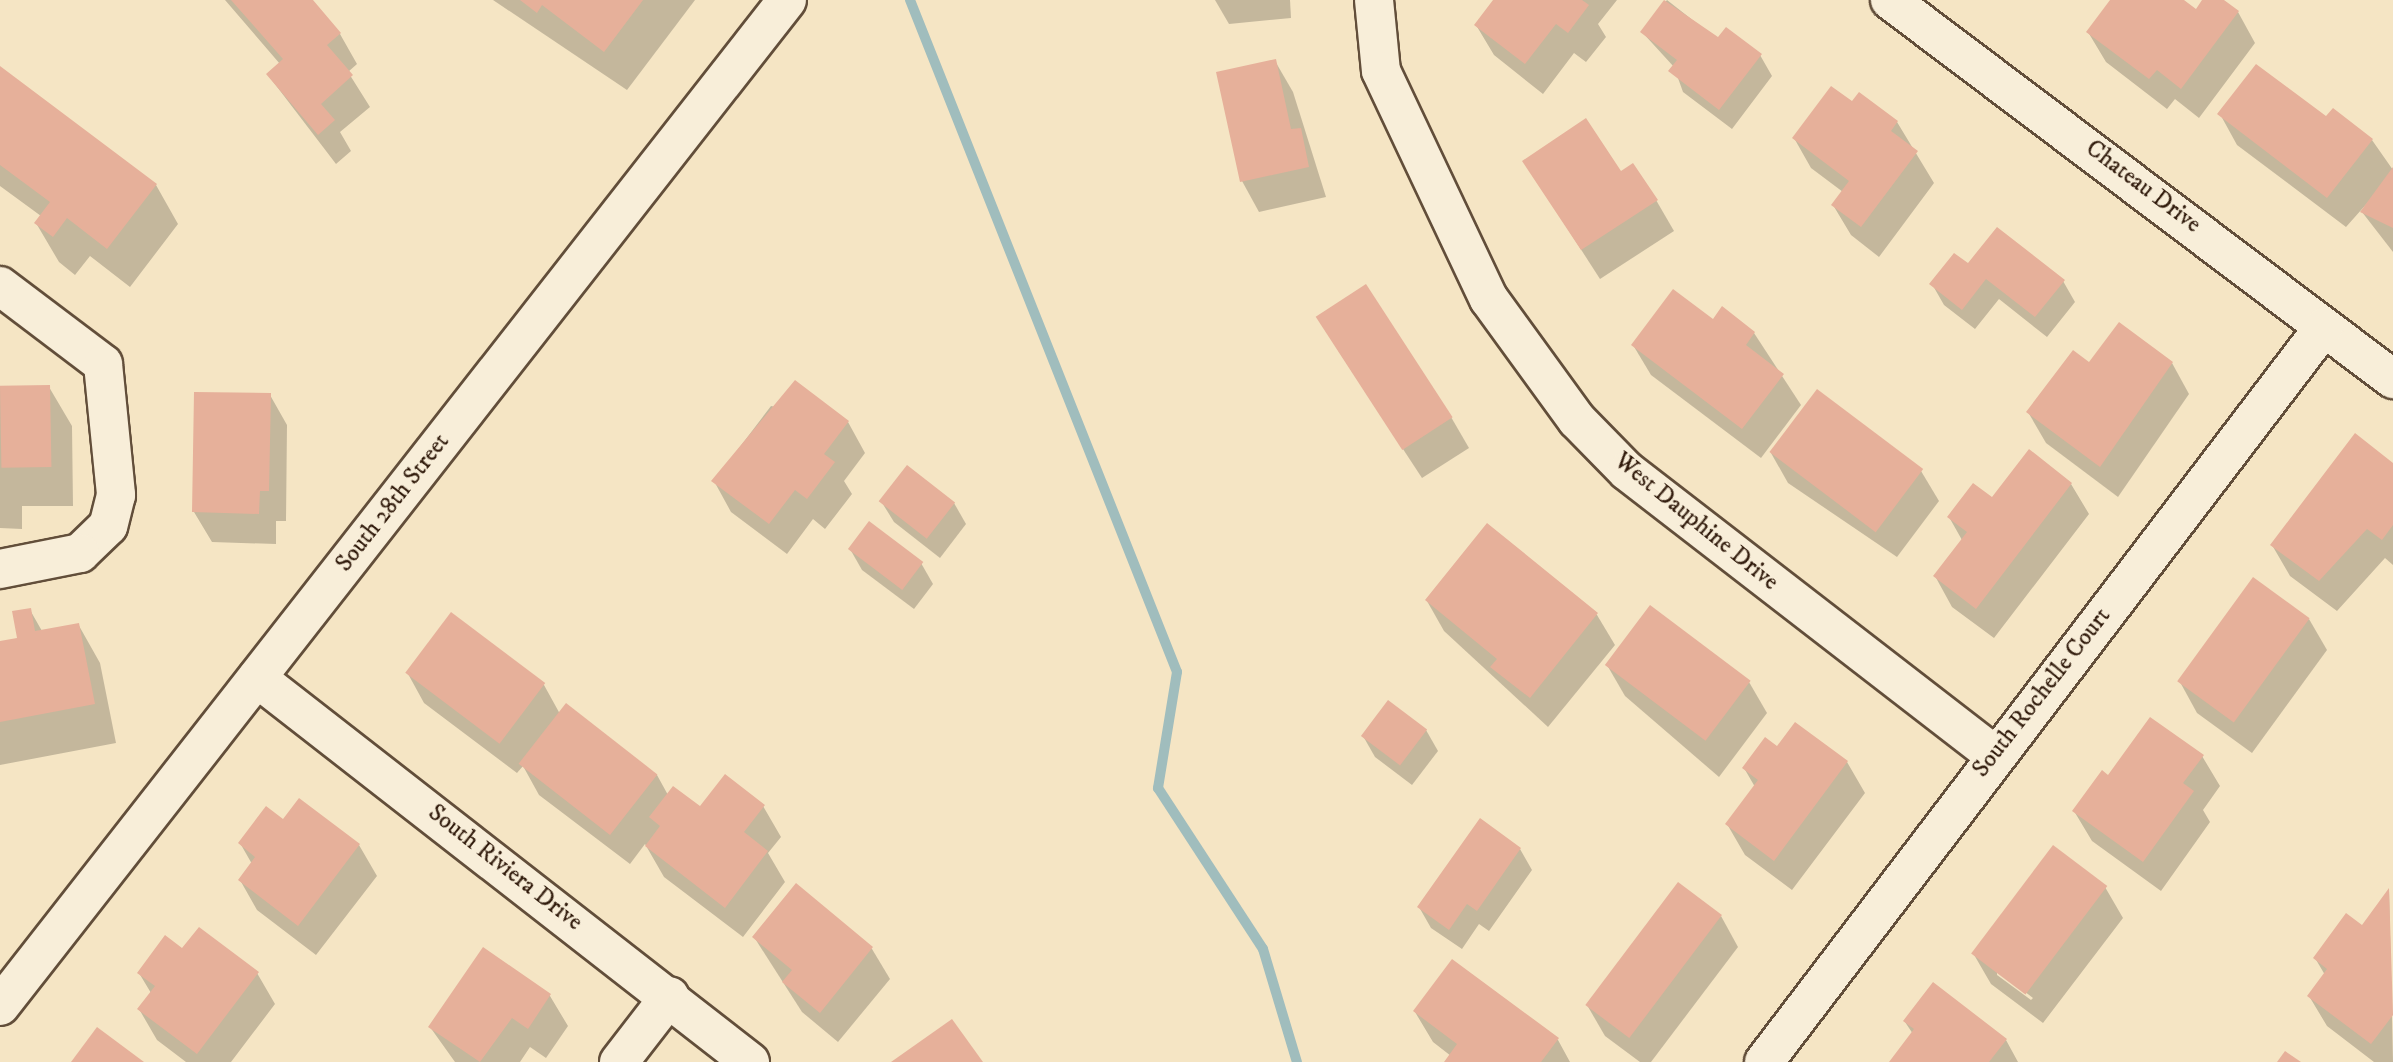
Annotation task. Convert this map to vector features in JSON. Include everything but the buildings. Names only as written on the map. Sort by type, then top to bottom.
[{"type":"street","name":"South 28th Street","points":[[0,1006],[787,0]]},
{"type":"street","name":"West Dauphine Drive","points":[[1374,0],[1381,71],[1489,299],[1577,420],[1627,471],[1994,755]]},
{"type":"street","name":"Chateau Drive","points":[[1890,0],[2393,379]]},
{"type":"street","points":[[0,286],[103,365],[116,495],[108,526],[80,553],[0,569]]},
{"type":"street","name":"South Rochelle Court","points":[[1764,1062],[1994,755],[2324,327]]},
{"type":"street","name":"South Riviera Drive","points":[[257,678],[670,996],[750,1062]]},
{"type":"street","points":[[619,1062],[670,996]]},
{"type":"waterway","points":[[910,0],[1177,672],[1158,788],[1263,949],[1297,1062]]}]
